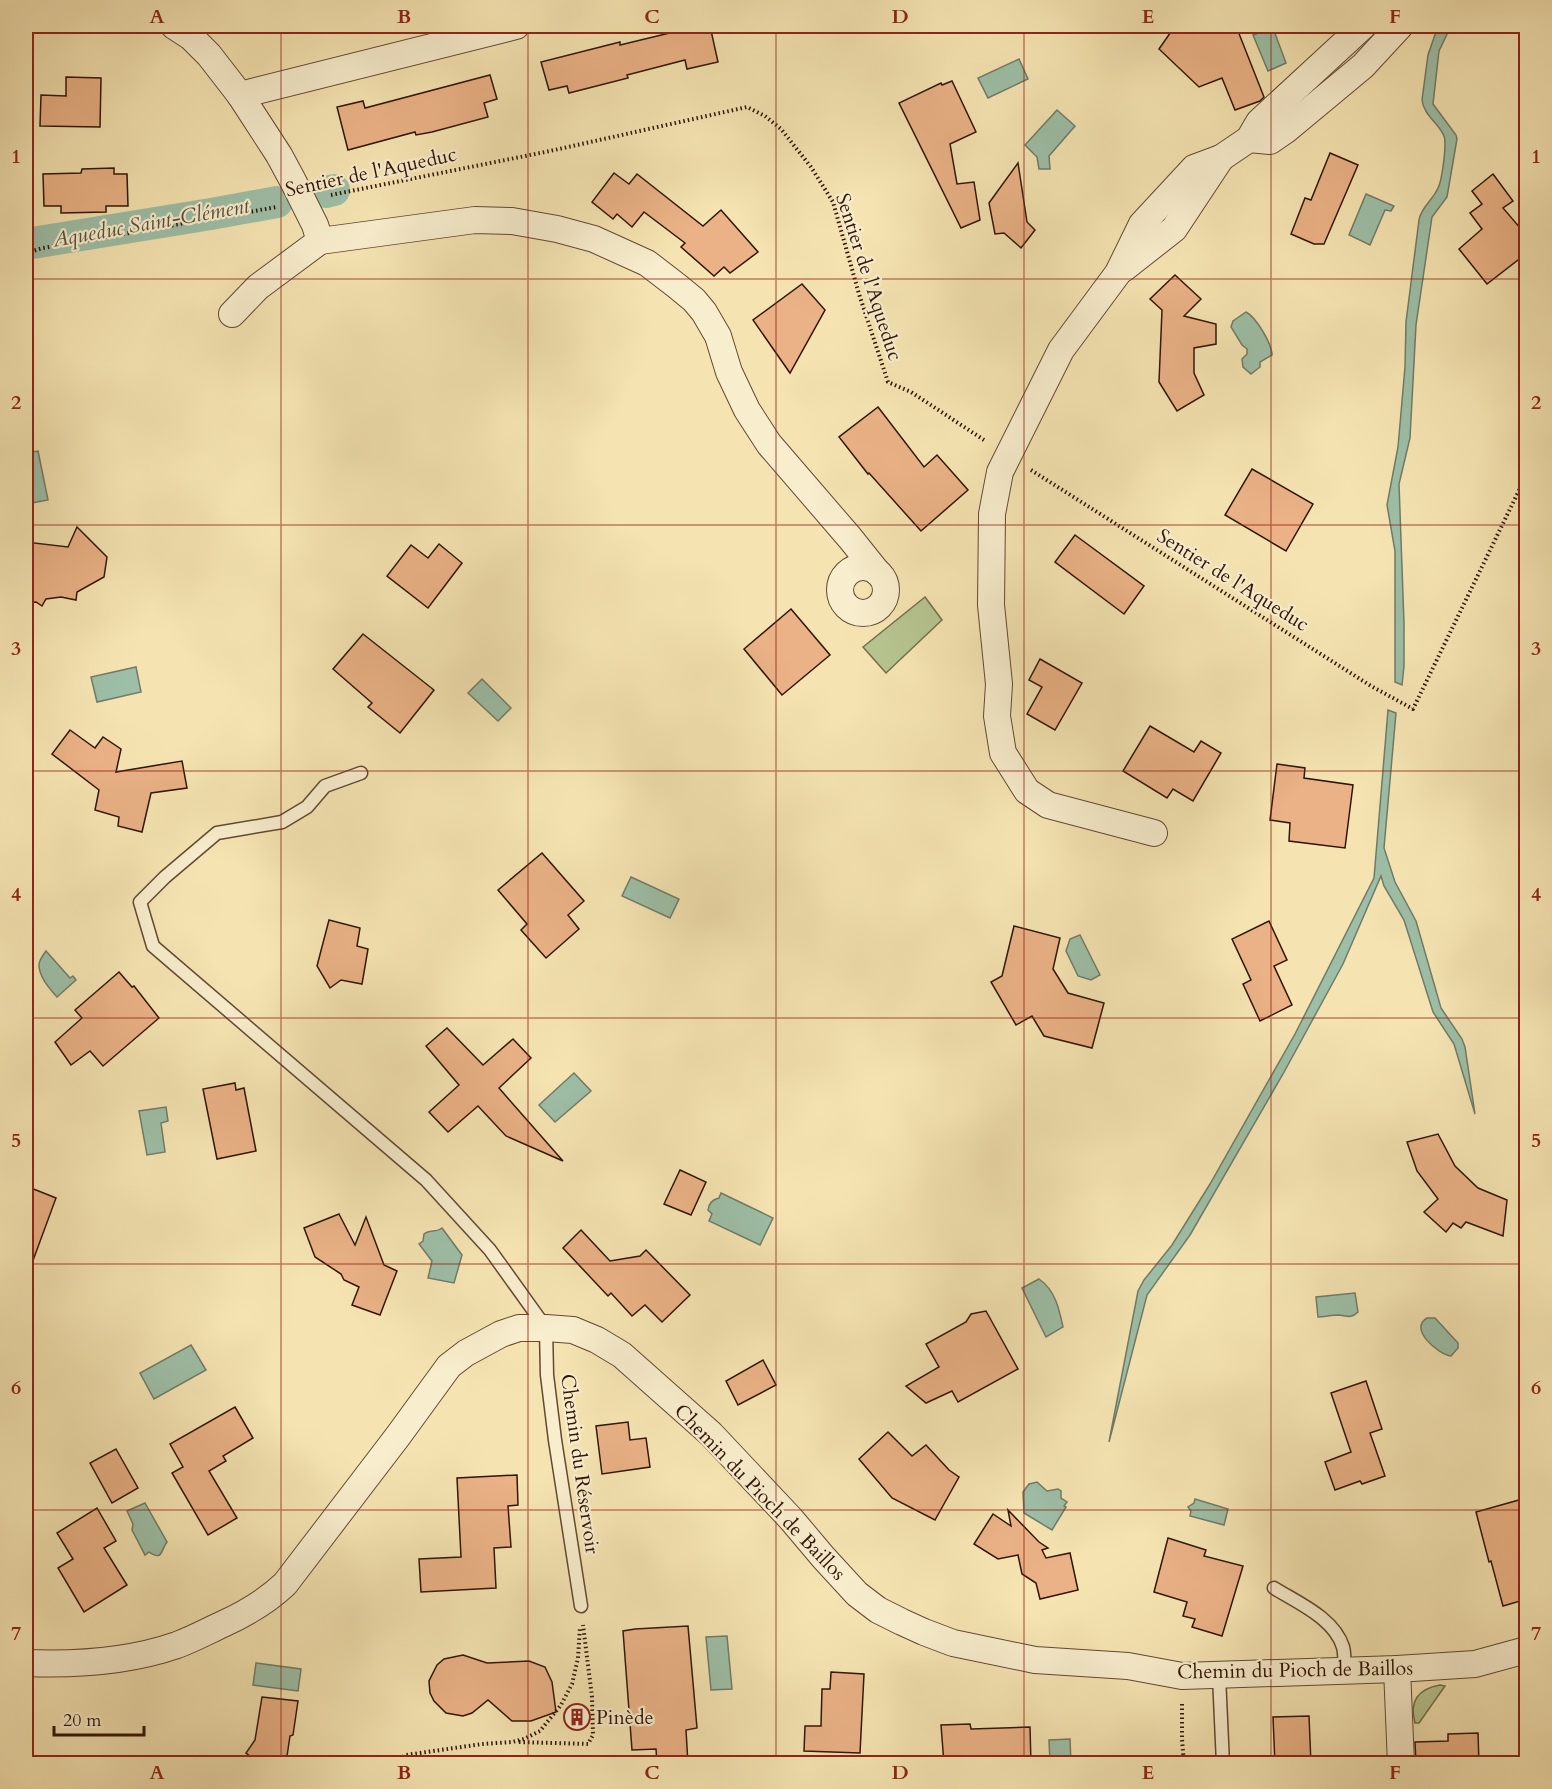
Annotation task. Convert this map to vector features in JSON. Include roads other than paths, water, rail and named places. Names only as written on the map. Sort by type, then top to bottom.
[{"type":"street","points":[[174,26],[205,51],[240,95],[279,155],[315,225],[320,241]]},
{"type":"street","points":[[240,95],[516,26]]},
{"type":"street","points":[[1154,833],[1048,806],[1027,791],[1003,753],[997,716],[999,684],[991,604],[992,514],[1000,472],[1061,350],[1118,273],[1174,229],[1221,158],[1249,139],[1259,122],[1363,26]]},
{"type":"street","points":[[1249,139],[1270,141],[1286,130],[1363,66],[1400,26]]},
{"type":"street","points":[[232,314],[258,287],[320,241],[475,220],[512,221],[557,229],[594,239],[647,264],[694,300],[704,312],[718,336],[729,372],[747,410],[769,444],[850,538],[878,573],[886,587],[885,598],[879,607],[864,613],[853,611],[842,599],[842,582],[852,570],[863,568],[878,573]]},
{"type":"street","points":[[848,574],[850,538]]},
{"type":"street","name":"Chemin du Pioch de Baillos","points":[[26,1663],[60,1664],[138,1656],[178,1645],[271,1598],[285,1584],[449,1366],[466,1353],[501,1334],[519,1328],[573,1330],[597,1340],[622,1355],[711,1434],[791,1519],[857,1594],[878,1610],[953,1643],[1035,1660],[1128,1666],[1182,1676],[1397,1669],[1475,1664],[1527,1650]]},
{"type":"street","points":[[1397,1669],[1401,1764]]},
{"type":"lane","points":[[361,772],[325,786],[307,807],[282,822],[217,833],[165,877],[140,902],[153,946],[426,1180],[490,1250],[546,1328]]},
{"type":"lane","name":"Chemin du Réservoir","points":[[546,1328],[547,1375],[555,1440],[581,1606]]},
{"type":"lane","points":[[1274,1588],[1323,1619],[1335,1632],[1342,1647],[1345,1671]]},
{"type":"lane","points":[[1219,1676],[1223,1764]]},
{"type":"waterway","name":"Aqueduc Saint-Clément","points":[[326,192],[334,190]]},
{"type":"waterway","name":"Aqueduc Saint-Clément","points":[[26,244],[277,202]]},
{"type":"place","name":"Pinède","points":[[577,1717]]}]
